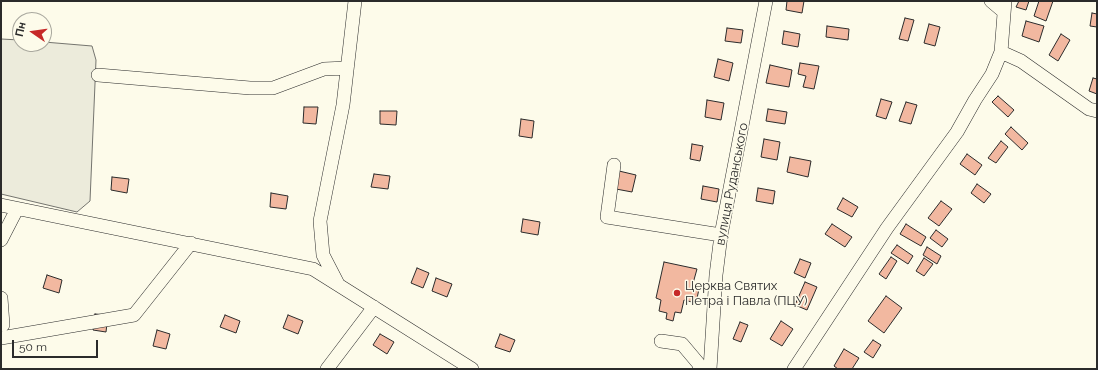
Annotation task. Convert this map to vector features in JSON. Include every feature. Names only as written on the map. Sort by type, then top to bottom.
[{"type":"street","points":[[338,284],[323,255],[320,221],[342,105],[355,1]]},
{"type":"street","name":"вулиця Руданського","points":[[710,369],[716,275],[721,236],[766,1]]},
{"type":"street","points":[[794,369],[887,228],[957,132],[992,74],[1001,52],[1004,6],[991,1]]},
{"type":"street","points":[[1001,52],[1021,61],[1090,109],[1097,111]]},
{"type":"street","points":[[98,75],[250,88],[273,88],[324,69],[347,68]]},
{"type":"street","points":[[614,166],[608,217],[721,236]]},
{"type":"street","points":[[1,205],[308,268],[338,284],[472,369]]},
{"type":"street","points":[[1,240],[17,209]]},
{"type":"street","points":[[1,338],[134,315],[191,243]]},
{"type":"street","points":[[1,298],[3,324]]},
{"type":"street","points":[[326,369],[374,307]]},
{"type":"street","points":[[661,341],[682,344],[698,363],[701,369]]},
{"type":"shaded area","points":[[1,39],[12,40],[12,52],[52,52],[52,43],[92,46],[96,60],[90,201],[77,212],[1,194]]},
{"type":"building","points":[[787,1],[804,1],[802,13],[786,10]]},
{"type":"building","points":[[1019,1],[1029,1],[1026,10],[1016,7]]},
{"type":"building","points":[[1039,1],[1053,1],[1046,21],[1034,16]]},
{"type":"building","points":[[1092,13],[1097,14],[1097,27],[1090,26]]},
{"type":"building","points":[[905,18],[914,20],[908,41],[899,39]]},
{"type":"building","points":[[1026,21],[1044,26],[1039,42],[1022,36]]},
{"type":"building","points":[[929,24],[940,27],[935,46],[924,43]]},
{"type":"building","points":[[827,26],[849,29],[848,40],[826,37]]},
{"type":"building","points":[[727,28],[743,30],[741,43],[725,41]]},
{"type":"building","points":[[784,31],[800,34],[798,47],[782,44]]},
{"type":"building","points":[[1061,34],[1070,40],[1058,61],[1049,55]]},
{"type":"building","points":[[718,59],[733,63],[729,81],[714,77]]},
{"type":"building","points":[[800,63],[819,66],[814,89],[803,87],[806,76],[798,74]]},
{"type":"building","points":[[770,65],[792,70],[789,87],[766,83]]},
{"type":"building","points":[[1093,78],[1097,79],[1097,94],[1089,91]]},
{"type":"building","points":[[998,96],[1014,110],[1008,117],[992,102]]},
{"type":"building","points":[[881,99],[892,102],[886,119],[876,116]]},
{"type":"building","points":[[707,100],[724,103],[721,120],[705,117]]},
{"type":"building","points":[[906,102],[917,105],[911,124],[899,121]]},
{"type":"building","points":[[304,107],[318,107],[316,124],[303,123]]},
{"type":"building","points":[[768,109],[787,112],[785,124],[766,121]]},
{"type":"building","points":[[380,111],[397,111],[396,125],[380,124]]},
{"type":"building","points":[[521,119],[534,121],[532,138],[519,136]]},
{"type":"building","points":[[1011,127],[1028,143],[1022,150],[1005,134]]},
{"type":"building","points":[[764,139],[780,142],[777,160],[761,157]]},
{"type":"building","points":[[1001,141],[1008,147],[996,163],[988,158]]},
{"type":"building","points":[[692,144],[703,146],[700,161],[690,159]]},
{"type":"building","points":[[967,154],[982,165],[975,175],[960,164]]},
{"type":"building","points":[[790,157],[811,161],[808,177],[787,172]]},
{"type":"building","points":[[619,171],[636,175],[632,192],[616,189]]},
{"type":"building","points":[[374,174],[390,176],[388,189],[371,187]]},
{"type":"building","points":[[112,177],[129,179],[127,193],[111,190]]},
{"type":"building","points":[[977,184],[991,194],[984,203],[971,193]]},
{"type":"building","points":[[703,186],[719,189],[717,202],[701,199]]},
{"type":"building","points":[[758,188],[775,191],[773,204],[756,201]]},
{"type":"building","points":[[271,193],[288,196],[286,209],[270,207]]},
{"type":"building","points":[[843,198],[858,207],[852,217],[837,209]]},
{"type":"building","points":[[941,201],[952,209],[939,226],[928,218]]},
{"type":"building","points":[[523,219],[540,222],[538,235],[521,232]]},
{"type":"building","points":[[832,224],[852,237],[845,247],[825,234]]},
{"type":"building","points":[[906,224],[926,237],[921,246],[900,234]]},
{"type":"building","points":[[936,230],[948,239],[942,247],[930,238]]},
{"type":"building","points":[[897,245],[913,256],[908,264],[891,253]]},
{"type":"building","points":[[927,247],[941,256],[937,264],[923,255]]},
{"type":"building","points":[[891,257],[897,261],[886,279],[879,274]]},
{"type":"building","points":[[924,258],[933,264],[924,276],[916,271]]},
{"type":"building","points":[[800,259],[811,263],[805,278],[794,273]]},
{"type":"building","name":"Церква Святих Петра і Павла (ПЦУ)","points":[[664,262],[697,269],[692,287],[699,289],[696,303],[684,300],[681,313],[675,312],[673,321],[666,319],[667,313],[659,311],[661,300],[656,298]]},
{"type":"building","points":[[417,268],[429,273],[423,288],[411,283]]},
{"type":"building","points":[[47,275],[62,280],[59,293],[43,288]]},
{"type":"building","points":[[436,278],[452,284],[447,297],[432,291]]},
{"type":"building","points":[[805,282],[817,287],[807,310],[795,305]]},
{"type":"building","points":[[886,296],[902,308],[884,333],[868,321]]},
{"type":"building","points":[[95,314],[108,315],[106,332],[93,330]]},
{"type":"building","points":[[225,315],[240,321],[236,333],[220,327]]},
{"type":"building","points":[[288,315],[303,321],[298,334],[283,328]]},
{"type":"building","points":[[781,321],[793,329],[782,346],[770,339]]},
{"type":"building","points":[[740,322],[748,325],[741,342],[733,339]]},
{"type":"building","points":[[157,330],[170,334],[166,349],[153,346]]},
{"type":"building","points":[[380,334],[394,342],[387,354],[373,345]]},
{"type":"building","points":[[500,334],[515,340],[510,352],[495,347]]},
{"type":"building","points":[[873,340],[881,345],[873,358],[864,352]]},
{"type":"building","points":[[844,349],[859,358],[852,369],[838,369],[834,366]]},
{"type":"place","name":"Церква Святих Петра і Павла (ПЦУ)","points":[[677,293]]}]
